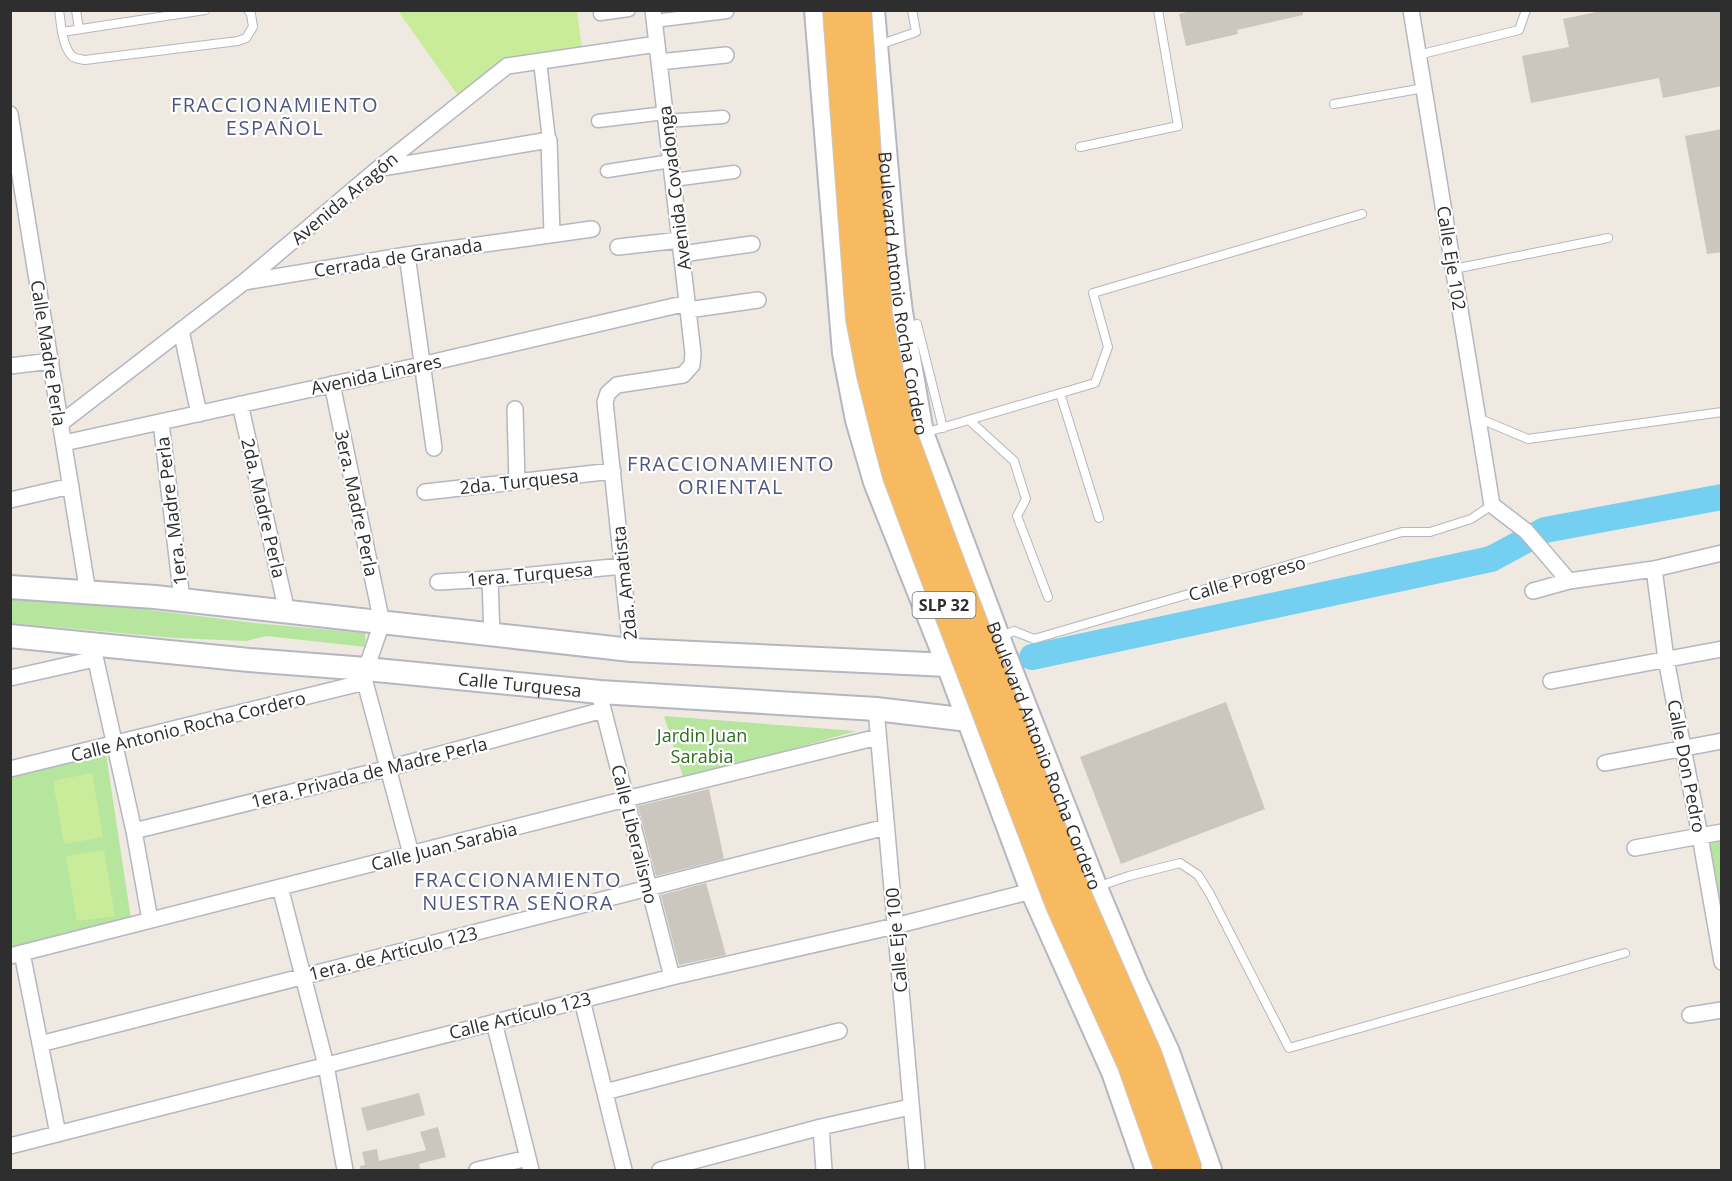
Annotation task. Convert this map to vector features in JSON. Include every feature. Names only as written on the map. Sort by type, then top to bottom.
[{"type":"highway","name":"SLP 32","points":[[836,10],[859,318],[886,439],[925,554],[1059,905],[1131,1065],[1168,1170]]},
{"type":"highway","name":"Boulevard Antonio Rocha Cordero","points":[[858,10],[879,316],[905,438],[1079,897],[1149,1056],[1189,1170]]},
{"type":"main road","name":"SLP 32","points":[[816,10],[844,353],[857,420],[875,482],[948,665],[1032,891],[1113,1071],[1147,1170]]},
{"type":"main road","name":"Boulevard Antonio Rocha Cordero","points":[[873,10],[901,312],[931,431],[980,587],[1096,888],[1168,1052],[1210,1170]]},
{"type":"main road","points":[[10,587],[182,600],[631,650],[948,665],[1002,640]]},
{"type":"main road","points":[[925,608],[935,619],[943,623],[963,622],[977,610],[981,601],[980,587]]},
{"type":"main road","name":"Calle Turquesa","points":[[10,636],[94,651],[249,660],[601,701],[876,709],[969,720],[1024,700]]},
{"type":"main road","points":[[992,785],[990,775],[994,758],[1008,746],[1017,744],[1034,748],[1048,762]]},
{"type":"street","points":[[600,14],[629,10]]},
{"type":"street","name":"Calle Eje 102","points":[[1411,10],[1492,505]]},
{"type":"street","points":[[654,16],[726,12]]},
{"type":"street","name":"Avenida Covadonga","points":[[654,16],[688,306],[693,353],[692,365]]},
{"type":"street","name":"Avenida Aragón","points":[[61,423],[244,282],[379,168],[507,66],[657,44]]},
{"type":"street","points":[[659,62],[726,55]]},
{"type":"street","points":[[540,61],[549,140],[552,234]]},
{"type":"street","points":[[598,121],[665,117],[723,117]]},
{"type":"street","name":"Calle Madre Perla","points":[[11,122],[88,593]]},
{"type":"street","points":[[379,168],[549,140]]},
{"type":"street","points":[[607,171],[671,161]]},
{"type":"street","points":[[673,180],[734,172]]},
{"type":"street","name":"Cerrada de Granada","points":[[244,282],[407,255],[592,229]]},
{"type":"street","points":[[618,247],[752,244]]},
{"type":"street","points":[[407,255],[434,448]]},
{"type":"street","name":"Avenida Linares","points":[[64,443],[688,306],[758,300]]},
{"type":"street","points":[[181,330],[199,414]]},
{"type":"street","points":[[10,366],[51,361]]},
{"type":"street","name":"2da. Amatista","points":[[631,650],[605,402],[608,393],[617,385],[683,375],[692,365]]},
{"type":"street","name":"3era. Madre Perla","points":[[332,384],[382,622]]},
{"type":"street","name":"2da. Madre Perla","points":[[240,404],[287,612]]},
{"type":"street","points":[[515,409],[518,482]]},
{"type":"street","name":"1era. Madre Perla","points":[[161,422],[182,600]]},
{"type":"street","name":"2da. Turquesa","points":[[425,492],[613,471]]},
{"type":"street","points":[[10,500],[71,486]]},
{"type":"street","points":[[1492,505],[1526,531],[1569,581]]},
{"type":"street","points":[[1533,591],[1569,581],[1654,569],[1722,554]]},
{"type":"street","name":"1era. Turquesa","points":[[438,582],[623,566]]},
{"type":"street","name":"Calle Don Pedro","points":[[1654,569],[1666,659],[1722,962]]},
{"type":"street","points":[[490,579],[492,635]]},
{"type":"street","points":[[382,622],[366,675],[411,854]]},
{"type":"street","points":[[1551,681],[1722,649]]},
{"type":"street","points":[[10,678],[94,651],[134,831],[150,920]]},
{"type":"street","name":"Calle Antonio Rocha Cordero","points":[[10,769],[114,744],[366,675]]},
{"type":"street","name":"1era. Privada de Madre Perla","points":[[134,831],[389,768],[601,701]]},
{"type":"street","name":"Calle Liberalismo","points":[[601,701],[672,977]]},
{"type":"street","name":"Calle Eje 100","points":[[876,709],[916,1170]]},
{"type":"street","name":"Calle Juan Sarabia","points":[[16,954],[878,737]]},
{"type":"street","points":[[1605,763],[1722,741]]},
{"type":"street","name":"1era. de Artículo 123","points":[[40,1044],[886,827]]},
{"type":"street","points":[[1635,848],[1722,832]]},
{"type":"street","points":[[280,887],[326,1065],[345,1170]]},
{"type":"street","name":"Calle Artículo 123","points":[[10,1146],[672,977],[895,926],[1032,891]]},
{"type":"street","points":[[16,954],[40,1044],[58,1134]]},
{"type":"street","points":[[582,1000],[624,1170]]},
{"type":"street","points":[[1690,1015],[1722,1010]]},
{"type":"street","points":[[477,1170],[529,1164],[494,1022]]},
{"type":"street","points":[[605,1092],[839,1031]]},
{"type":"street","points":[[660,1170],[821,1127],[910,1107]]},
{"type":"street","points":[[821,1127],[824,1170]]},
{"type":"lane","points":[[59,10],[62,32],[69,53],[72,57],[85,60],[238,41],[246,38],[253,27],[248,10]]},
{"type":"lane","points":[[76,10],[79,29]]},
{"type":"lane","points":[[62,32],[205,10]]},
{"type":"lane","points":[[875,46],[916,32],[912,10]]},
{"type":"lane","points":[[1080,147],[1178,126],[1158,10]]},
{"type":"lane","points":[[1418,55],[1519,30],[1526,10]]},
{"type":"lane","points":[[1334,105],[1424,88]]},
{"type":"lane","points":[[931,431],[1095,383],[1108,347],[1093,293],[1362,214]]},
{"type":"lane","points":[[1454,269],[1608,238]]},
{"type":"lane","points":[[917,324],[931,431],[1002,640]]},
{"type":"lane","points":[[1060,393],[1100,518]]},
{"type":"lane","points":[[1478,418],[1528,439],[1722,412]]},
{"type":"lane","points":[[969,420],[1014,461],[1026,499],[1017,516],[1048,597]]},
{"type":"lane","name":"Calle Progreso","points":[[1002,640],[1014,632],[1034,639],[1402,532],[1430,532],[1471,519],[1492,505]]},
{"type":"lane","points":[[1096,888],[1129,876],[1180,863],[1198,875],[1289,1048],[1625,953]]},
{"type":"green space","points":[[398,11],[577,11],[582,49],[503,60],[459,97]]},
{"type":"green space","points":[[10,594],[254,623],[365,633],[366,647],[266,636],[246,641],[175,638],[11,623]]},
{"type":"green space","name":"Jardin Juan Sarabia","points":[[664,716],[856,731],[684,780]]},
{"type":"green space","points":[[106,754],[131,919],[11,952],[11,776]]},
{"type":"green space","points":[[92,773],[103,837],[64,844],[53,781]]},
{"type":"green space","points":[[1721,833],[1721,934],[1700,836]]},
{"type":"green space","points":[[104,850],[115,916],[77,921],[66,856]]},
{"type":"building","points":[[1194,10],[1303,10],[1303,15],[1237,30],[1238,34],[1186,46],[1179,14]]},
{"type":"building","points":[[1606,10],[1722,10],[1722,86],[1663,98],[1659,78],[1531,103],[1522,56],[1569,47],[1563,19]]},
{"type":"building","points":[[1722,129],[1722,252],[1707,254],[1685,136]]},
{"type":"building","points":[[1226,702],[1265,809],[1121,864],[1080,757]]},
{"type":"building","points":[[709,789],[724,859],[656,876],[638,806]]},
{"type":"building","points":[[706,883],[726,955],[679,965],[661,895]]},
{"type":"building","points":[[419,1093],[425,1115],[367,1131],[361,1108]]},
{"type":"building","points":[[438,1127],[446,1157],[419,1164],[421,1170],[360,1170],[360,1166],[365,1165],[362,1152],[377,1149],[379,1161],[426,1150],[420,1132]]},
{"type":"waterway","points":[[1032,657],[1491,559],[1545,530],[1722,497]]},
{"type":"district","name":"FRACCIONAMIENTO ESPAÑOL","points":[[275,116]]},
{"type":"district","name":"FRACCIONAMIENTO ORIENTAL","points":[[731,474]]},
{"type":"district","name":"FRACCIONAMIENTO NUESTRA SEÑORA","points":[[518,890]]}]
